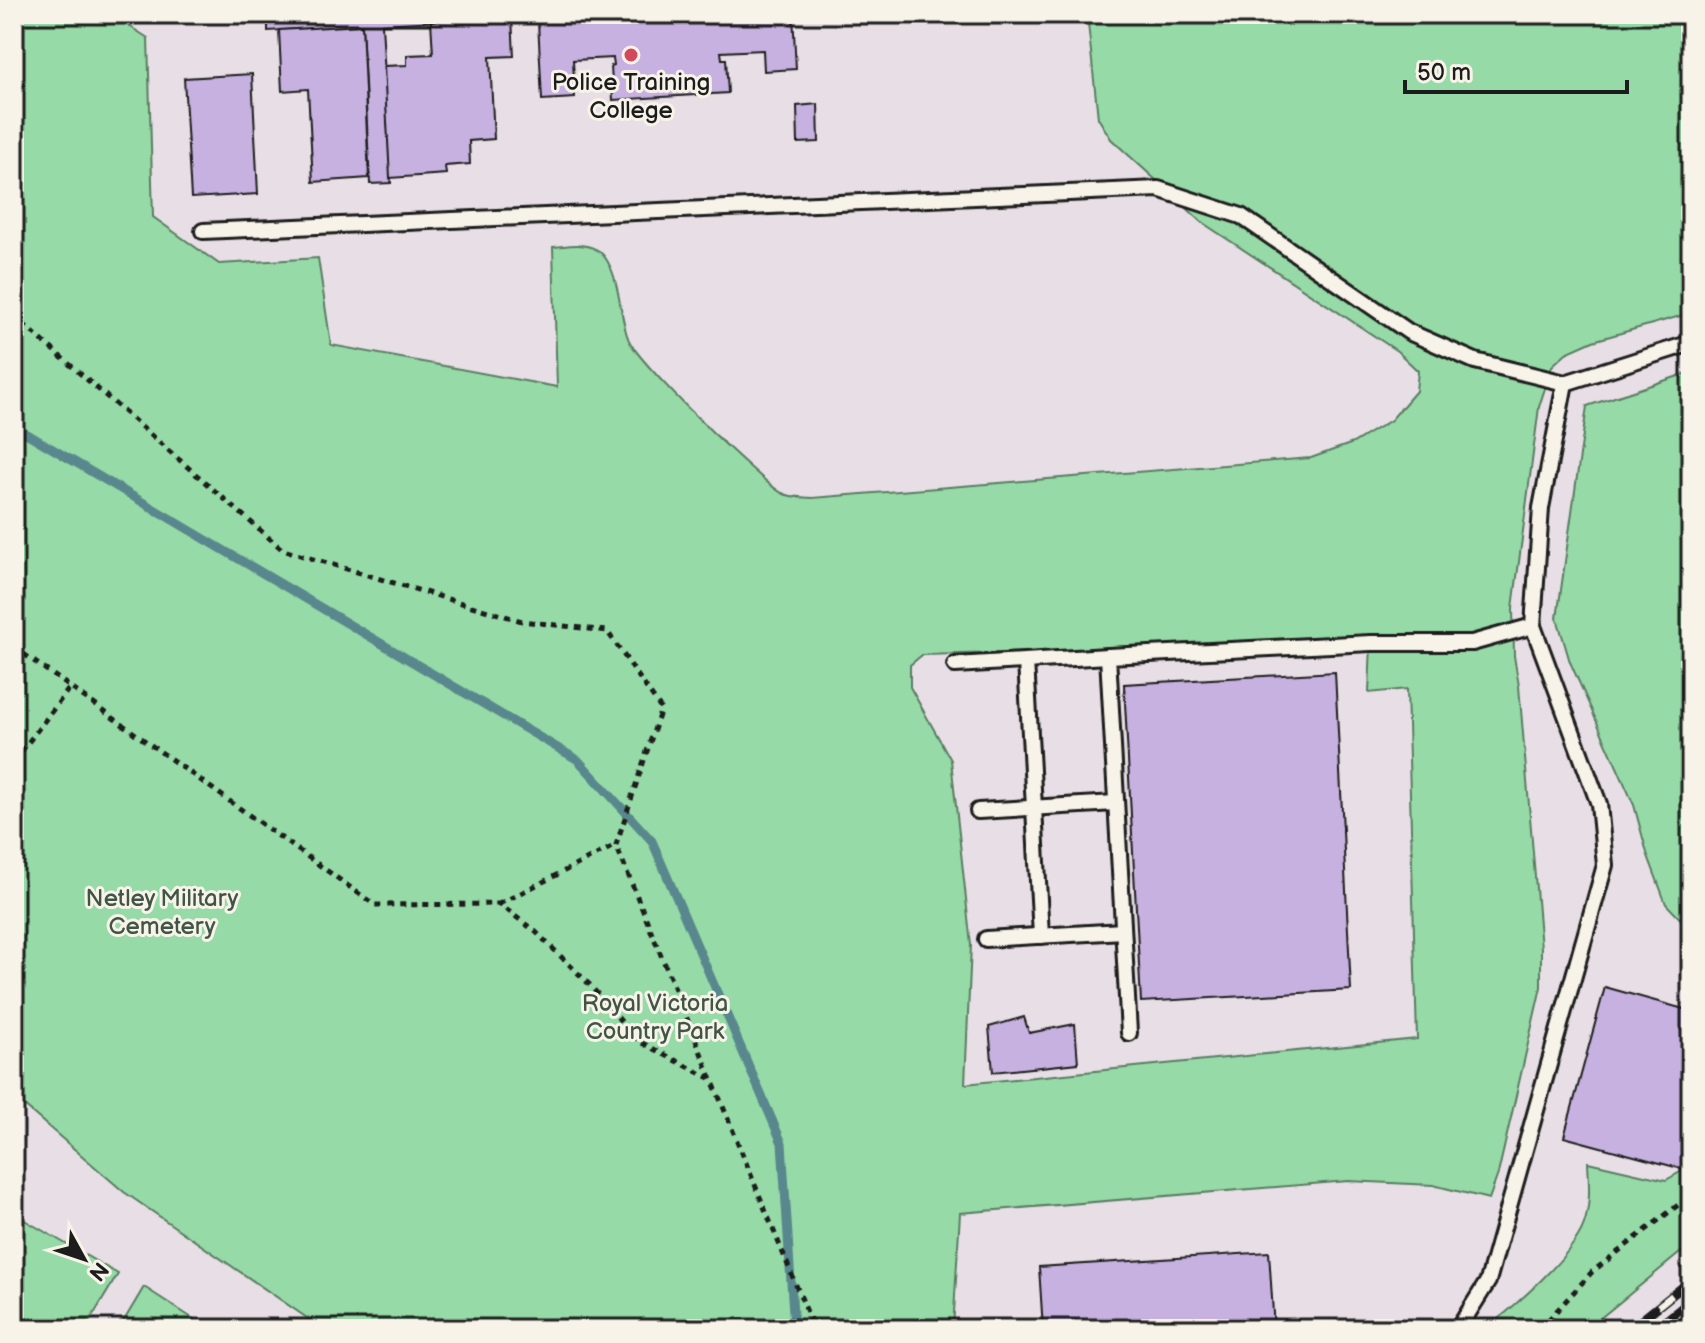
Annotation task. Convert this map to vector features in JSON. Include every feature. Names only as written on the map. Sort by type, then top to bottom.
[{"type":"lane","points":[[203,231],[1158,189],[1241,216],[1409,332],[1475,361],[1565,383],[1691,343]]},
{"type":"lane","points":[[1458,1329],[1488,1281],[1605,865],[1599,804],[1533,626],[1541,508],[1565,383]]},
{"type":"lane","points":[[955,665],[1371,643],[1472,643],[1533,626]]},
{"type":"lane","points":[[1108,656],[1129,1033]]},
{"type":"lane","points":[[1026,661],[1041,936]]},
{"type":"lane","points":[[978,811],[1116,803]]},
{"type":"lane","points":[[986,939],[1123,931]]},
{"type":"path","points":[[14,316],[283,550],[522,621],[607,631],[661,709],[616,845],[814,1329]]},
{"type":"path","points":[[14,647],[375,905],[499,904],[616,845]]},
{"type":"path","points":[[14,761],[71,686]]},
{"type":"path","points":[[499,904],[547,942],[589,984],[638,1041],[710,1078]]},
{"type":"path","points":[[1540,1329],[1592,1272],[1691,1195]]},
{"type":"green space","points":[[14,14],[110,14],[148,38],[153,217],[219,264],[318,258],[331,345],[557,387],[553,247],[589,246],[607,260],[628,338],[652,370],[769,484],[786,495],[812,498],[1311,458],[1353,443],[1391,420],[1416,391],[1418,371],[1397,351],[1203,223],[1111,139],[1098,118],[1087,14],[1691,14],[1691,313],[1593,341],[1566,353],[1552,366],[1539,407],[1513,608],[1514,656],[1541,948],[1541,987],[1498,1174],[1489,1199],[1433,1185],[1348,1181],[960,1213],[953,1329],[323,1329],[124,1192],[14,1097]],"holes":[[[1371,643],[1369,693],[1407,689],[1417,1039],[965,1084],[971,945],[951,760],[910,687],[910,665],[922,655]]]},
{"type":"green space","points":[[1691,372],[1691,930],[1666,904],[1634,805],[1570,662],[1557,618],[1587,406]]},
{"type":"green space","points":[[1588,1162],[1666,1180],[1691,1166],[1691,1244],[1587,1329],[1487,1329],[1542,1280],[1578,1237],[1588,1209]]},
{"type":"green space","points":[[14,1214],[118,1274],[85,1329],[14,1329]]},
{"type":"green space","points":[[144,1287],[209,1329],[119,1329]]},
{"type":"building","points":[[268,14],[512,14],[512,17],[382,24],[391,183],[370,184],[362,25],[268,31]]},
{"type":"building","name":"Police Training College","points":[[512,14],[793,14],[796,69],[764,71],[763,50],[721,52],[722,59],[726,59],[728,93],[613,100],[613,58],[573,60],[575,98],[542,100],[538,21],[512,22]]},
{"type":"building","points":[[512,17],[514,56],[490,57],[494,139],[469,141],[470,164],[445,166],[446,174],[390,178],[384,66],[407,65],[407,55],[433,54],[431,21]]},
{"type":"building","points":[[362,25],[369,178],[313,182],[308,89],[282,91],[279,30]]},
{"type":"building","points":[[252,74],[258,194],[191,198],[184,78]]},
{"type":"building","points":[[818,104],[819,142],[798,143],[797,106]]},
{"type":"building","points":[[1335,672],[1351,990],[1141,1002],[1124,684]]},
{"type":"building","points":[[1605,987],[1691,1011],[1691,1153],[1686,1170],[1564,1137]]},
{"type":"building","points":[[1024,1017],[1029,1033],[1075,1024],[1078,1063],[993,1072],[989,1027]]},
{"type":"building","points":[[1269,1252],[1274,1329],[1043,1329],[1039,1267]]},
{"type":"waterway","points":[[14,426],[578,760],[652,841],[782,1143],[794,1329]]},
{"type":"railway","points":[[1630,1329],[1691,1280]]},
{"type":"railway","points":[[1655,1329],[1691,1300]]},
{"type":"place","name":"Police Training College","points":[[631,55]]},
{"type":"park label","name":"Netley Military Cemetery","points":[[162,912]]},
{"type":"park label","name":"Royal Victoria Country Park","points":[[655,1017]]}]
